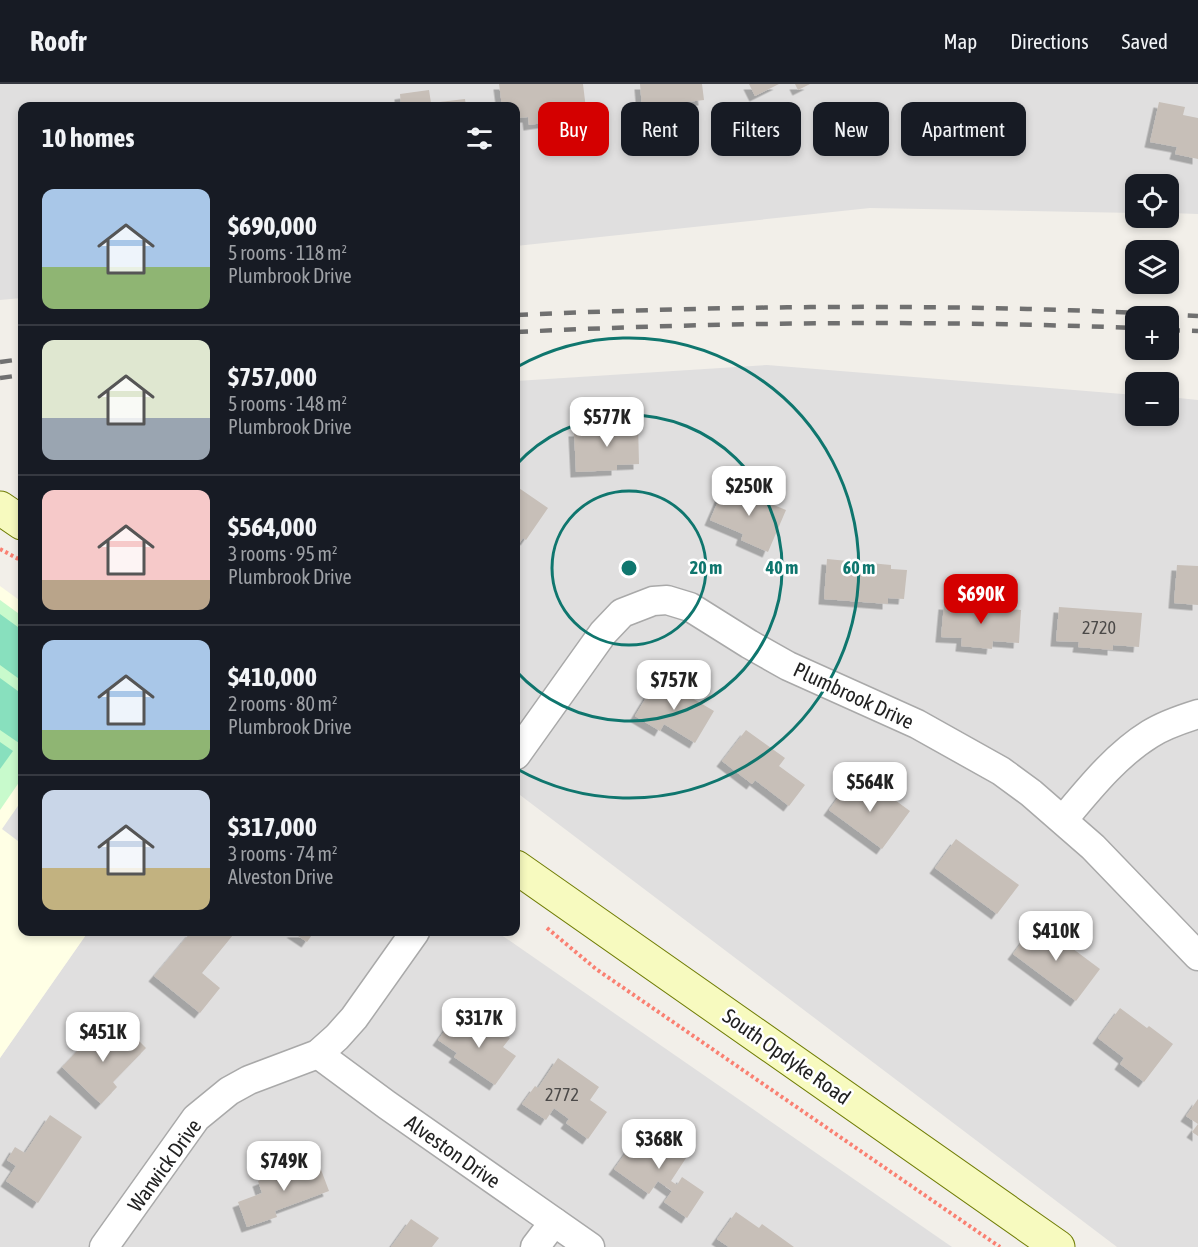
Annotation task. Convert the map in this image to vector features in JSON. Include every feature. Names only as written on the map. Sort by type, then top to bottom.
[{"type":"main road","points":[[0,508],[18,520]]},
{"type":"main road","name":"South Opdyke Road","points":[[520,870],[1058,1247]]},
{"type":"street","name":"Plumbrook Drive","points":[[520,750],[612,622],[622,613],[638,606],[652,601],[667,600],[690,607],[788,666],[943,737],[1000,771],[1063,820],[1093,847],[1198,956]]},
{"type":"street","points":[[1063,820],[1094,783],[1127,751],[1152,732],[1198,714]]},
{"type":"street","name":"Warwick Drive","points":[[105,1247],[196,1118],[229,1091],[249,1080],[318,1054],[338,1037],[354,1017],[412,936]]},
{"type":"street","name":"Alveston Drive","points":[[318,1054],[590,1247]]},
{"type":"street","points":[[536,1247],[554,1222]]},
{"type":"path","points":[[0,549],[18,559]]},
{"type":"path","points":[[546,926],[596,969],[1000,1247]]},
{"type":"shaded area","points":[[0,84],[1198,84],[1198,214],[1179,213],[1179,174],[1125,174],[1125,213],[870,208],[520,246],[520,102],[18,102],[18,298],[0,300]]},
{"type":"shaded area","points":[[767,365],[1125,394],[1125,426],[1179,426],[1179,398],[1198,400],[1198,1247],[1117,1247],[520,795],[520,381]]},
{"type":"shaded area","points":[[0,586],[18,599],[18,936],[85,936],[0,1058]]},
{"type":"shaded area","points":[[18,806],[18,841],[2,829]]},
{"type":"shaded area","points":[[85,936],[503,936],[952,1247],[0,1247],[0,1058]]},
{"type":"green space","points":[[0,600],[18,613],[18,784],[0,810]]},
{"type":"green space","points":[[0,614],[18,627],[18,678],[0,665]]},
{"type":"green space","points":[[0,678],[18,691],[18,742],[0,730]]},
{"type":"green space","points":[[0,742],[13,751],[0,769]]},
{"type":"building","points":[[499,84],[583,84],[585,102],[538,102],[538,124],[529,125],[528,117],[520,118],[520,102],[501,102]]},
{"type":"building","points":[[640,84],[702,84],[704,100],[642,102]]},
{"type":"building","points":[[749,84],[779,84],[755,96]]},
{"type":"building","points":[[795,84],[810,84],[798,90]]},
{"type":"building","points":[[429,90],[431,102],[401,102],[400,94]]},
{"type":"building","points":[[465,99],[465,102],[440,102]]},
{"type":"building","points":[[1159,102],[1185,107],[1183,115],[1198,118],[1198,159],[1175,154],[1177,147],[1150,142]]},
{"type":"building","points":[[638,424],[639,464],[617,465],[617,470],[576,472],[574,431],[600,430],[600,426]]},
{"type":"building","points":[[725,485],[786,510],[768,552],[741,540],[743,534],[710,520]]},
{"type":"building","points":[[520,489],[548,508],[526,540],[523,538],[520,542]]},
{"type":"building","points":[[827,559],[891,565],[891,569],[907,570],[904,599],[888,598],[888,604],[824,599]]},
{"type":"building","points":[[1177,565],[1198,566],[1198,605],[1174,603]]},
{"type":"building","points":[[944,604],[1021,610],[1019,643],[993,641],[992,649],[961,646],[962,638],[941,637]]},
{"type":"building","points":[[1059,607],[1142,613],[1139,647],[1113,645],[1113,650],[1078,647],[1079,642],[1056,641]]},
{"type":"building","points":[[658,678],[714,711],[695,743],[664,724],[660,731],[635,716]]},
{"type":"building","points":[[746,730],[785,758],[779,766],[805,785],[789,806],[755,780],[752,784],[722,761]]},
{"type":"building","points":[[852,778],[876,796],[881,790],[910,811],[882,849],[829,810]]},
{"type":"building","points":[[956,839],[1019,885],[997,914],[935,868]]},
{"type":"building","points":[[1037,922],[1100,969],[1076,1001],[1013,954]]},
{"type":"building","points":[[188,936],[232,936],[202,973],[220,988],[200,1013],[154,976]]},
{"type":"building","points":[[298,936],[311,936],[307,942]]},
{"type":"building","points":[[1120,1008],[1173,1044],[1144,1082],[1120,1064],[1124,1058],[1098,1038]]},
{"type":"building","points":[[455,1016],[487,1036],[493,1027],[510,1038],[503,1047],[516,1056],[495,1085],[454,1057],[457,1053],[438,1040]]},
{"type":"building","points":[[126,1028],[146,1048],[113,1082],[117,1087],[101,1104],[62,1067],[93,1034],[107,1047]]},
{"type":"building","points":[[558,1058],[599,1087],[590,1100],[607,1112],[588,1139],[566,1123],[569,1119],[554,1108],[546,1120],[522,1104],[535,1086],[538,1088]]},
{"type":"building","points":[[1198,1099],[1198,1124],[1186,1116]]},
{"type":"building","points":[[50,1115],[82,1137],[38,1203],[6,1181],[16,1166],[7,1160],[15,1147],[25,1153]]},
{"type":"building","points":[[1198,1124],[1198,1136],[1192,1132]]},
{"type":"building","points":[[646,1125],[688,1155],[671,1181],[677,1185],[682,1177],[704,1192],[687,1218],[664,1202],[672,1191],[658,1181],[649,1194],[614,1169]]},
{"type":"building","points":[[317,1159],[329,1191],[275,1211],[277,1217],[247,1227],[238,1202],[262,1193],[258,1181]]},
{"type":"building","points":[[736,1212],[759,1228],[762,1224],[794,1247],[729,1247],[717,1239]]},
{"type":"building","points":[[411,1219],[439,1238],[432,1247],[391,1247]]},
{"type":"railway","points":[[520,315],[772,307],[942,307],[1198,316]]},
{"type":"railway","points":[[520,332],[826,323],[1125,328]]},
{"type":"railway","points":[[1179,330],[1198,331]]},
{"type":"railway","points":[[0,362],[18,360]]},
{"type":"railway","points":[[0,378],[18,376]]}]
